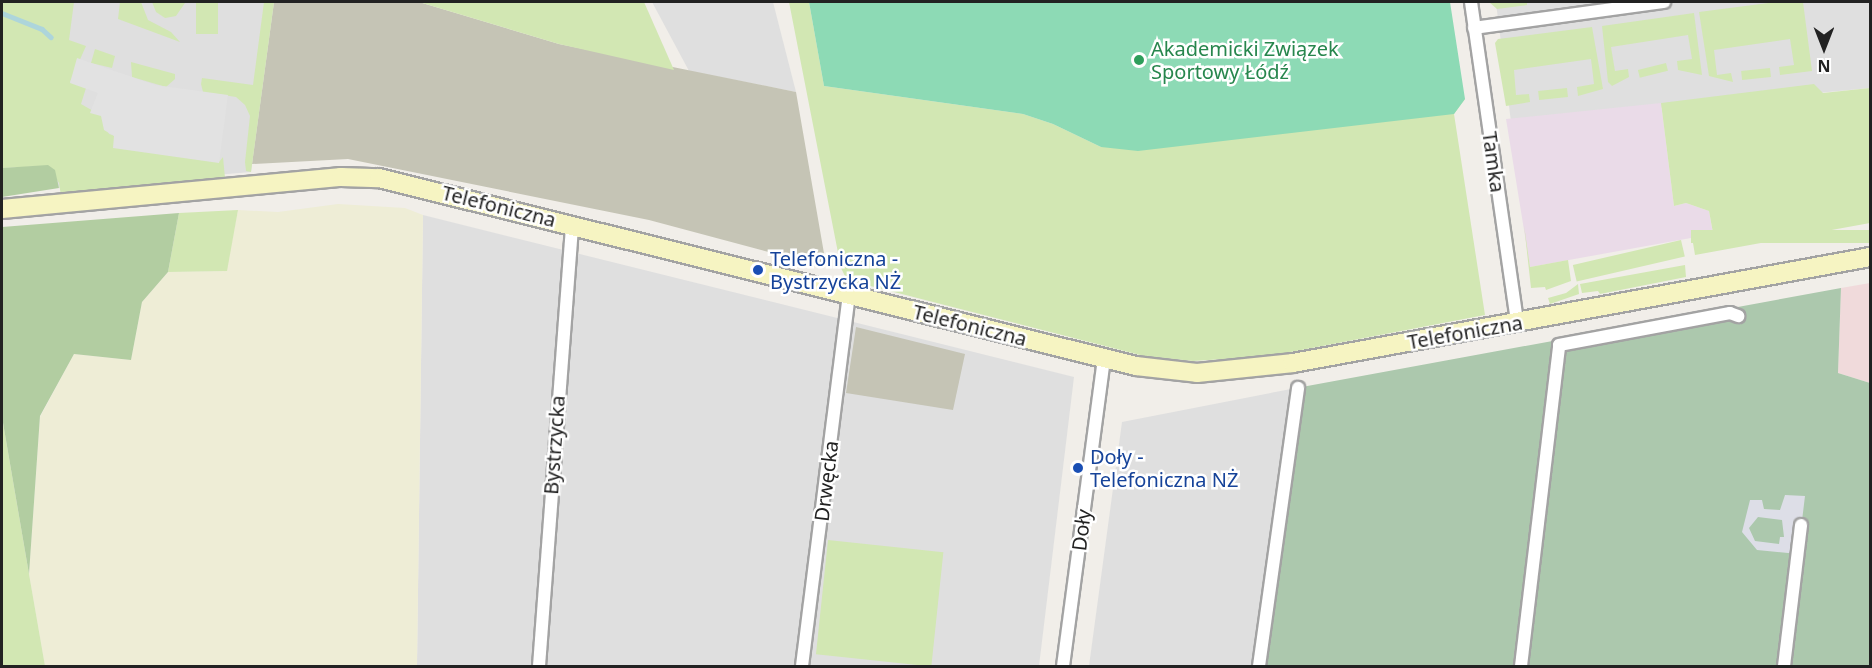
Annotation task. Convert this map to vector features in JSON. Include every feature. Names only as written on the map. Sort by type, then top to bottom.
[{"type":"street","name":"Tamka","points":[[1471,2],[1517,323]]},
{"type":"street","points":[[1474,28],[1664,2]]},
{"type":"street","name":"Telefoniczna","points":[[2,208],[365,177],[395,180],[1104,358],[1183,372],[1253,370],[1870,257]]},
{"type":"street","name":"Bystrzycka","points":[[539,666],[572,224]]},
{"type":"street","name":"Drwęcka","points":[[802,666],[849,295]]},
{"type":"street","points":[[1521,666],[1559,345],[1730,313],[1738,316]]},
{"type":"street","name":"Doły","points":[[1063,666],[1104,358]]},
{"type":"street","points":[[1259,666],[1298,388]]},
{"type":"street","points":[[1784,666],[1801,525]]},
{"type":"shaded area","points":[[65,2],[274,2],[251,172],[59,188],[48,165]]},
{"type":"shaded area","points":[[274,2],[419,2],[559,44],[796,92],[825,259],[817,265],[649,220],[348,159],[252,164]]},
{"type":"shaded area","points":[[652,2],[773,2],[796,92],[689,71]]},
{"type":"shaded area","points":[[1870,2],[1870,88],[1511,122],[1496,3]]},
{"type":"shaded area","points":[[77,58],[155,85],[228,95],[219,163],[113,148],[114,136],[104,130],[101,116],[90,113],[98,93],[70,83]]},
{"type":"shaded area","points":[[1661,103],[1674,206],[1686,203],[1709,211],[1713,234],[1530,267],[1506,119]]},
{"type":"shaded area","points":[[423,215],[1074,377],[1039,666],[417,666]]},
{"type":"shaded area","points":[[1870,283],[1870,383],[1838,373],[1841,288]]},
{"type":"shaded area","points":[[856,327],[965,354],[953,410],[846,393]]},
{"type":"shaded area","points":[[1291,389],[1253,666],[1089,666],[1122,422]]},
{"type":"shaded area","points":[[1785,495],[1805,496],[1798,554],[1757,550],[1742,532],[1750,500],[1762,500],[1764,509],[1780,510]],"holes":[[[1758,517],[1782,520],[1784,537],[1780,537],[1779,544],[1755,541],[1749,528]]]},
{"type":"green space","points":[[2,2],[74,2],[69,40],[86,46],[70,82],[86,88],[81,104],[102,116],[109,134],[219,162],[223,157],[225,178],[61,196],[59,183],[48,166],[2,168]]},
{"type":"green space","points":[[120,2],[141,2],[148,20],[171,32],[180,42],[118,19]]},
{"type":"green space","points":[[152,2],[185,3],[176,16],[165,18],[156,12]]},
{"type":"green space","points":[[196,2],[218,2],[218,34],[196,34]]},
{"type":"green space","points":[[264,2],[274,2],[251,172],[246,171],[245,162],[250,116],[245,105],[236,97],[203,92],[201,84],[202,78],[253,85]]},
{"type":"green space","points":[[419,2],[644,2],[674,70],[559,44]]},
{"type":"green space","points":[[789,2],[809,2],[824,86],[1023,114],[1053,124],[1101,147],[1465,99],[1454,114],[1485,315],[1270,356],[1193,361],[1144,356],[847,280],[841,268]]},
{"type":"green space","name":"Akademicki Związek Sportowy Łódź","points":[[809,2],[1450,2],[1465,99],[1454,114],[1138,151],[1101,147],[1053,124],[1023,114],[824,86]]},
{"type":"green space","points":[[1489,2],[1527,2],[1527,5],[1497,9]]},
{"type":"green space","points":[[1776,2],[1803,2],[1812,71],[1780,75],[1779,67],[1794,65],[1790,39],[1714,50],[1717,75],[1731,73],[1733,82],[1709,76],[1699,12]]},
{"type":"green space","points":[[1694,13],[1702,75],[1678,70],[1677,61],[1692,59],[1688,35],[1611,47],[1615,71],[1628,69],[1629,77],[1612,86],[1608,82],[1602,26]]},
{"type":"green space","points":[[1592,27],[1603,89],[1578,96],[1577,87],[1594,84],[1591,59],[1514,70],[1516,95],[1529,94],[1530,102],[1506,106],[1495,43],[1498,39]]},
{"type":"green space","points":[[95,49],[115,56],[112,68],[91,63]]},
{"type":"green space","points":[[131,62],[175,74],[175,79],[166,87],[132,77]]},
{"type":"green space","points":[[1666,63],[1668,71],[1640,78],[1638,70]]},
{"type":"green space","points":[[1770,68],[1771,77],[1742,80],[1741,71]]},
{"type":"green space","points":[[1814,84],[1823,93],[1870,88],[1870,223],[1695,255],[1692,237],[1713,233],[1709,211],[1686,203],[1674,206],[1661,103]]},
{"type":"green space","points":[[1567,88],[1568,97],[1539,100],[1538,91]]},
{"type":"green space","points":[[48,165],[55,170],[59,188],[2,197],[2,168]]},
{"type":"green space","points":[[338,204],[405,208],[423,215],[417,666],[45,666],[29,574],[40,417],[74,354],[131,360],[142,302],[168,272],[226,271],[238,210],[278,212]]},
{"type":"green space","points":[[238,210],[227,271],[168,272],[179,213]]},
{"type":"green space","points":[[179,213],[168,272],[142,302],[131,360],[74,354],[40,416],[29,574],[2,417],[2,227]]},
{"type":"green space","points":[[1524,225],[1530,267],[1568,260],[1571,281],[1546,290],[1545,287],[1531,288]]},
{"type":"green space","points":[[1691,230],[1870,230],[1870,243],[1691,243]]},
{"type":"green space","points":[[1681,240],[1685,257],[1577,282],[1573,265]]},
{"type":"green space","points":[[1685,265],[1686,277],[1600,294],[1598,291],[1582,293],[1580,284]]},
{"type":"green space","points":[[1578,284],[1579,294],[1550,304],[1548,298],[1566,293]]},
{"type":"green space","points":[[1841,288],[1838,373],[1870,383],[1870,666],[1253,666],[1291,389]]},
{"type":"green space","points":[[2,417],[29,574],[45,666],[2,666]]},
{"type":"green space","points":[[828,540],[943,552],[931,666],[816,654]]},
{"type":"waterway","points":[[2,13],[42,29],[51,37]]},
{"type":"place","name":"Akademicki Związek Sportowy Łódź","points":[[1139,60]]},
{"type":"place","name":"Telefoniczna - Bystrzycka NŻ","points":[[758,270]]},
{"type":"place","name":"Doły - Telefoniczna NŻ","points":[[1078,468]]}]
